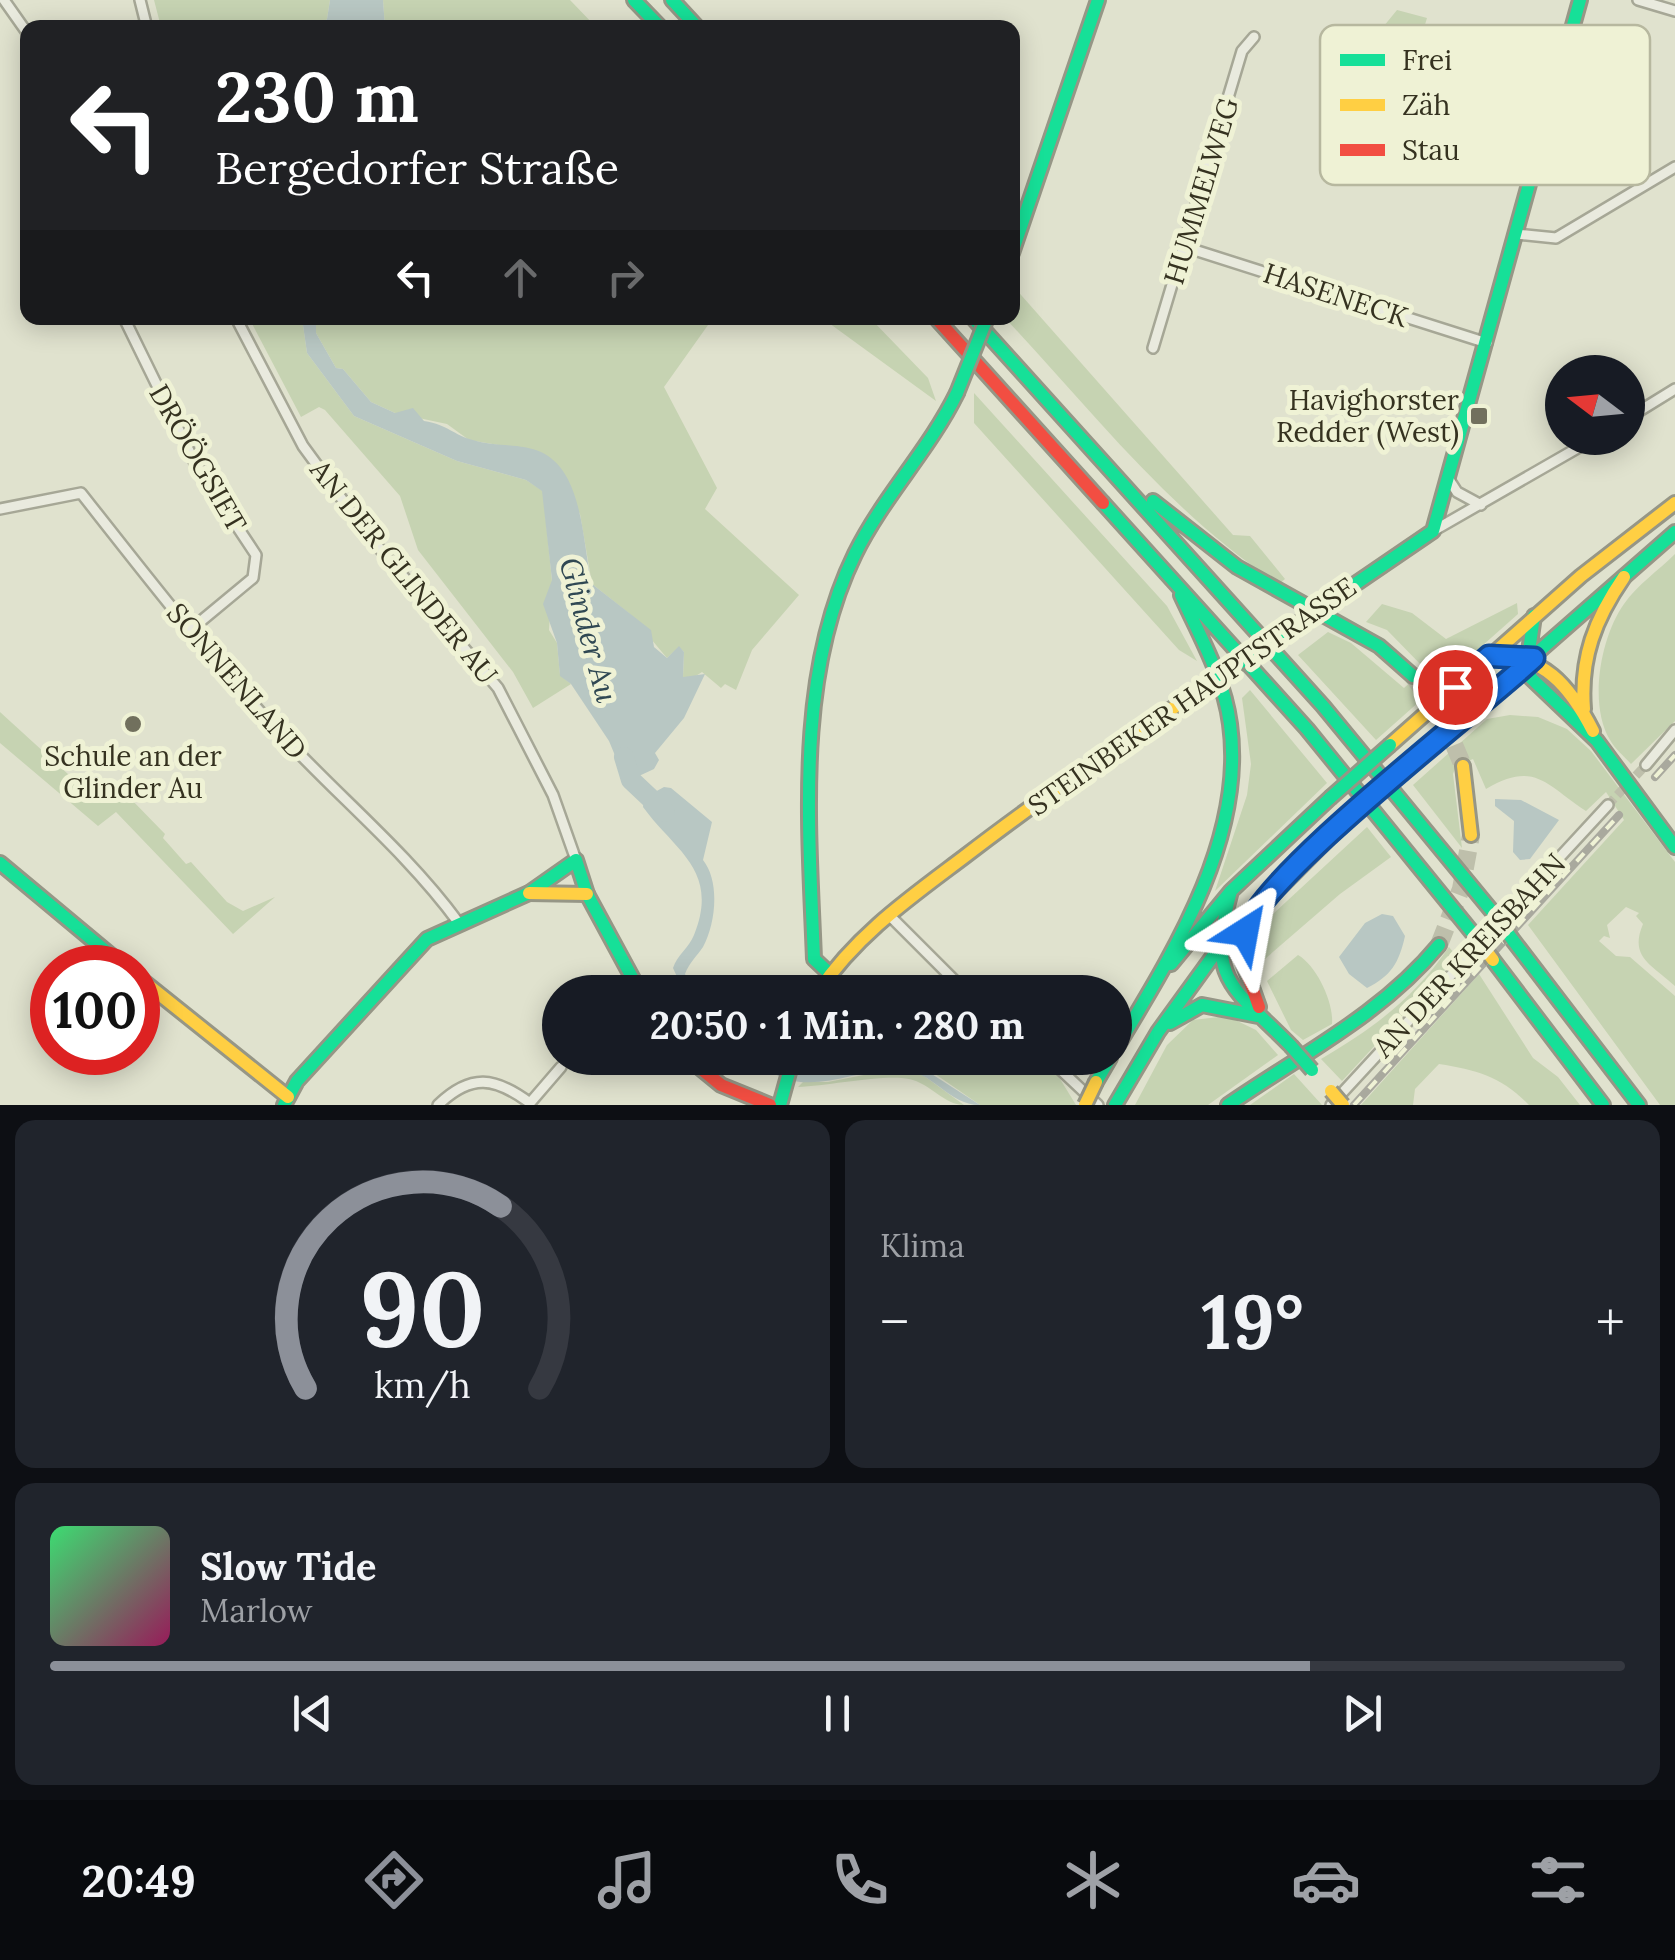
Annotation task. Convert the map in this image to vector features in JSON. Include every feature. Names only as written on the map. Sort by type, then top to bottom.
[{"type":"main road","points":[[634,0],[653,20]]},
{"type":"main road","points":[[672,0],[691,20]]},
{"type":"main road","points":[[1020,229],[1098,0]]},
{"type":"main road","points":[[1573,25],[1580,0]]},
{"type":"main road","points":[[1432,531],[1529,185]]},
{"type":"main road","points":[[942,325],[1173,576],[1307,729],[1494,960],[1603,1105]]},
{"type":"main road","points":[[979,325],[1323,706],[1494,915],[1639,1105]]},
{"type":"main road","points":[[830,974],[814,959],[812,890],[817,700],[828,628],[855,554],[936,434],[984,325]]},
{"type":"main road","points":[[1114,470],[1236,567],[1353,630],[1413,676]]},
{"type":"main road","points":[[1132,1023],[1232,891],[1534,616],[1675,503]]},
{"type":"main road","name":"STEINBEKER HAUPTSTRASSE","points":[[830,974],[845,953],[1032,804],[1432,531]]},
{"type":"main road","points":[[1116,1104],[1158,1032],[1216,952],[1250,915],[1348,818],[1675,532]]},
{"type":"main road","points":[[1146,1000],[1219,843],[1232,778],[1224,697],[1173,576]]},
{"type":"main road","points":[[1585,714],[1581,676],[1587,641],[1604,604],[1624,578]]},
{"type":"main road","points":[[1534,616],[1529,660],[1536,684],[1597,741],[1675,847]]},
{"type":"main road","points":[[1489,656],[1529,660],[1556,674],[1585,714],[1597,741]]},
{"type":"main road","points":[[1463,766],[1472,835]]},
{"type":"main road","points":[[160,995],[290,1102],[398,964],[427,938],[529,893],[576,860]]},
{"type":"main road","name":"AN DER GLINDER AU","points":[[576,860],[587,894],[631,975]]},
{"type":"main road","points":[[0,863],[98,945]]},
{"type":"main road","points":[[1232,891],[1216,952],[1230,985],[1268,1020],[1331,1098],[1344,1105]]},
{"type":"main road","points":[[529,893],[587,894]]},
{"type":"main road","points":[[1250,915],[1242,945],[1242,970],[1268,1020]]},
{"type":"main road","points":[[1228,1105],[1382,1007],[1418,973],[1439,945]]},
{"type":"main road","points":[[1158,1032],[1202,1005],[1268,1020]]},
{"type":"main road","points":[[709,1075],[720,1084],[770,1105]]},
{"type":"main road","points":[[780,1105],[789,1075]]},
{"type":"main road","points":[[1085,1105],[1100,1075]]},
{"type":"street","points":[[4,0],[20,23]]},
{"type":"street","points":[[1638,0],[1675,11]]},
{"type":"street","name":"HUMMELWEG","points":[[1153,348],[1242,51],[1254,36]]},
{"type":"street","points":[[1650,182],[1675,167]]},
{"type":"street","points":[[1516,234],[1544,240],[1556,238],[1645,185]]},
{"type":"street","name":"HASENECK","points":[[1184,247],[1487,343]]},
{"type":"street","name":"DRÖÖGSIET","points":[[127,325],[195,463],[256,555],[253,578],[190,631]]},
{"type":"street","name":"AN DER GLINDER AU","points":[[240,325],[303,446],[369,536],[498,688],[553,796],[576,860]]},
{"type":"street","points":[[1645,407],[1675,388]]},
{"type":"street","name":"STEINBEKER HAUPTSTRASSE","points":[[1432,531],[1566,455]]},
{"type":"street","points":[[1448,478],[1457,492],[1481,505]]},
{"type":"street","name":"SONNENLAND","points":[[0,510],[81,492],[190,631],[276,730],[404,857],[458,922]]},
{"type":"street","points":[[1646,765],[1675,730]]},
{"type":"street","name":"AN DER KREISBAHN","points":[[1331,1098],[1608,805]]},
{"type":"street","points":[[890,916],[949,975]]},
{"type":"street","points":[[438,1105],[460,1086],[482,1079],[500,1082],[530,1103],[554,1075]]},
{"type":"street","points":[[1066,1075],[1098,1105]]},
{"type":"green space","points":[[154,0],[330,0],[326,20],[159,20]]},
{"type":"green space","points":[[383,0],[570,0],[589,20],[384,20]]},
{"type":"green space","points":[[1397,10],[1427,18],[1425,25],[1385,25]]},
{"type":"green space","points":[[1020,294],[1233,535],[1250,536],[1285,579],[1279,584],[1203,526],[1102,425],[1011,325],[1020,325]]},
{"type":"green space","points":[[253,325],[303,325],[307,353],[354,416],[457,461],[526,480],[543,491],[552,581],[549,630],[557,643],[560,675],[571,684],[533,708],[513,672],[418,550],[400,496],[325,410],[319,407],[301,417]]},
{"type":"green space","points":[[316,325],[708,325],[664,387],[717,488],[705,509],[799,595],[752,650],[736,690],[725,684],[721,688],[702,672],[691,679],[683,677],[684,652],[679,647],[667,658],[630,614],[592,584],[580,514],[540,452],[469,440],[447,424],[395,413],[371,402],[343,369],[336,368],[316,333]]},
{"type":"green space","points":[[832,325],[877,325],[928,378],[936,401]]},
{"type":"green space","points":[[974,393],[1167,606],[1197,661],[1179,650],[974,423]]},
{"type":"green space","points":[[1675,554],[1675,721],[1631,764],[1612,743],[1603,725],[1600,671],[1609,634],[1624,604]]},
{"type":"green space","points":[[1517,603],[1518,614],[1376,740],[1298,655],[1328,632],[1351,643],[1404,688],[1425,669],[1387,630],[1366,622],[1382,604],[1412,613],[1446,639]]},
{"type":"green space","points":[[1250,690],[1327,783],[1215,891],[1247,795],[1251,764],[1242,698]]},
{"type":"green space","points":[[0,712],[80,785],[128,796],[165,834],[163,838],[186,864],[191,862],[227,902],[243,911],[275,897],[233,934],[116,812],[98,826],[0,743]]},
{"type":"green space","points":[[1510,715],[1538,717],[1567,729],[1591,751],[1675,862],[1675,986],[1641,952],[1639,935],[1643,924],[1636,916],[1639,913],[1626,907],[1607,925],[1610,938],[1604,936],[1599,941],[1616,956],[1630,957],[1675,996],[1675,1105],[1660,1105],[1528,925],[1624,820],[1606,792],[1586,811],[1550,785],[1529,776],[1486,789],[1473,759],[1456,766],[1453,774],[1462,848],[1413,785],[1487,719]]},
{"type":"green space","points":[[1367,827],[1391,857],[1340,894],[1258,965],[1251,958],[1260,926]]},
{"type":"green space","points":[[1449,947],[1457,957],[1342,1081],[1321,1059],[1392,1010],[1422,982]]},
{"type":"green space","points":[[1298,955],[1318,976],[1332,1015],[1332,1024],[1303,1040],[1291,1030],[1267,981]]},
{"type":"green space","points":[[1479,974],[1533,1058],[1558,1077],[1580,1105],[1529,1105],[1488,1076],[1439,1064],[1415,1089],[1413,1105],[1361,1105]]},
{"type":"green space","points":[[1227,1016],[1256,1030],[1278,1055],[1208,1105],[1135,1105],[1167,1045],[1193,1020]]},
{"type":"green space","points":[[1294,1074],[1322,1105],[1250,1105]]},
{"type":"green space","points":[[864,1075],[923,1075],[964,1105],[950,1102],[909,1079],[798,1087],[803,1082]]},
{"type":"green space","points":[[937,1075],[1058,1075],[1076,1105],[980,1105]]},
{"type":"water","points":[[330,0],[383,0],[384,20],[327,19]]},
{"type":"water","points":[[303,325],[316,325],[316,333],[336,368],[343,369],[371,402],[395,413],[413,408],[424,421],[466,438],[533,449],[555,462],[566,475],[579,510],[592,584],[651,630],[654,647],[667,658],[679,646],[684,652],[683,677],[705,674],[684,718],[655,753],[659,760],[654,769],[626,782],[609,741],[571,684],[560,676],[557,643],[543,604],[552,580],[542,491],[526,480],[457,461],[354,416],[307,353]]},
{"type":"water","points":[[664,787],[671,788],[712,822],[703,860],[712,879],[713,914],[703,947],[686,975],[676,975],[673,968],[692,940],[701,913],[702,894],[690,863],[643,807],[644,798]]},
{"type":"water","points":[[1495,799],[1521,800],[1559,820],[1530,859],[1520,860],[1513,852],[1514,821],[1495,806]]},
{"type":"water","points":[[1382,914],[1393,916],[1405,936],[1393,968],[1367,988],[1349,974],[1339,957],[1365,923]]},
{"type":"water","points":[[778,1075],[857,1075],[822,1082]]},
{"type":"water","points":[[921,1075],[933,1075],[980,1105],[958,1099]]},
{"type":"waterway","name":"Glinder Au","points":[[624,757],[631,780],[665,812]]},
{"type":"tunnel","points":[[1413,676],[1442,716],[1463,766]]},
{"type":"tunnel","points":[[1608,805],[1646,765]]},
{"type":"tunnel","points":[[1439,945],[1461,889],[1471,835]]},
{"type":"railway","points":[[1655,777],[1675,755]]},
{"type":"railway","points":[[1354,1105],[1619,815]]},
{"type":"traffic: fast","points":[[634,0],[653,20]]},
{"type":"traffic: fast","points":[[672,0],[691,20]]},
{"type":"traffic: fast","points":[[1020,229],[1098,0]]},
{"type":"traffic: fast","points":[[1573,25],[1580,0]]},
{"type":"traffic: fast","points":[[1326,604],[1433,531],[1529,185]]},
{"type":"traffic: fast","points":[[979,325],[1323,706],[1495,915]]},
{"type":"traffic: fast","points":[[957,393],[984,325]]},
{"type":"traffic: fast","points":[[830,974],[814,959],[810,857],[810,753],[823,650],[836,601],[855,554],[957,393]]},
{"type":"traffic: fast","points":[[1153,501],[1237,567],[1379,646],[1413,676]]},
{"type":"traffic: fast","points":[[1103,503],[1307,729],[1475,936]]},
{"type":"traffic: fast","points":[[1408,766],[1675,532]]},
{"type":"traffic: fast","points":[[1132,1021],[1200,894],[1227,810],[1232,767],[1230,724],[1222,690],[1181,595]]},
{"type":"traffic: fast","points":[[1204,687],[1326,604]]},
{"type":"traffic: fast","points":[[1534,616],[1527,665],[1531,678],[1597,741],[1675,847]]},
{"type":"traffic: fast","points":[[1330,798],[1390,745]]},
{"type":"traffic: fast","points":[[1348,819],[1408,766]]},
{"type":"traffic: fast","points":[[1171,964],[1231,891],[1330,798]]},
{"type":"traffic: fast","points":[[1216,952],[1348,819]]},
{"type":"traffic: fast","points":[[284,1105],[297,1081],[427,939],[529,893],[576,860],[587,894],[631,975]]},
{"type":"traffic: fast","points":[[0,863],[98,945]]},
{"type":"traffic: fast","points":[[1231,891],[1224,921],[1223,964],[1239,994],[1291,1046]]},
{"type":"traffic: fast","points":[[1495,915],[1512,939]]},
{"type":"traffic: fast","points":[[1512,939],[1639,1105]]},
{"type":"traffic: fast","points":[[1228,1105],[1366,1013],[1439,945]]},
{"type":"traffic: fast","points":[[1115,1105],[1158,1032],[1216,952]]},
{"type":"traffic: fast","points":[[1493,960],[1603,1105]]},
{"type":"traffic: fast","points":[[1170,1023],[1202,1005],[1258,1016]]},
{"type":"traffic: fast","points":[[1291,1046],[1312,1070]]},
{"type":"traffic: fast","points":[[780,1105],[788,1075]]},
{"type":"traffic: fast","points":[[1096,1082],[1100,1075]]},
{"type":"traffic: slow","points":[[1390,745],[1581,576],[1675,503]]},
{"type":"traffic: slow","points":[[1584,709],[1587,656],[1605,608],[1624,577]]},
{"type":"traffic: slow","points":[[1489,656],[1525,660],[1553,676],[1575,700],[1593,731]]},
{"type":"traffic: slow","points":[[830,975],[849,952],[905,902],[1053,791],[1204,687]]},
{"type":"traffic: slow","points":[[1463,766],[1471,835]]},
{"type":"traffic: slow","points":[[529,893],[587,894]]},
{"type":"traffic: slow","points":[[1475,936],[1493,960]]},
{"type":"traffic: slow","points":[[160,995],[288,1097]]},
{"type":"traffic: slow","points":[[1085,1105],[1096,1082]]},
{"type":"traffic: slow","points":[[1331,1091],[1343,1105]]},
{"type":"traffic: jam","points":[[942,325],[1103,503]]},
{"type":"traffic: jam","points":[[1249,915],[1243,962],[1259,1007]]},
{"type":"traffic: jam","points":[[709,1075],[721,1085],[770,1105]]},
{"type":"place","name":"Havighorster Redder (West)","points":[[1479,416]]},
{"type":"place","name":"Schule an der Glinder Au","points":[[133,724]]},
{"type":"route","points":[[1245,932],[1250,915],[1348,818],[1534,658],[1518,654],[1489,656],[1455,687]]}]
